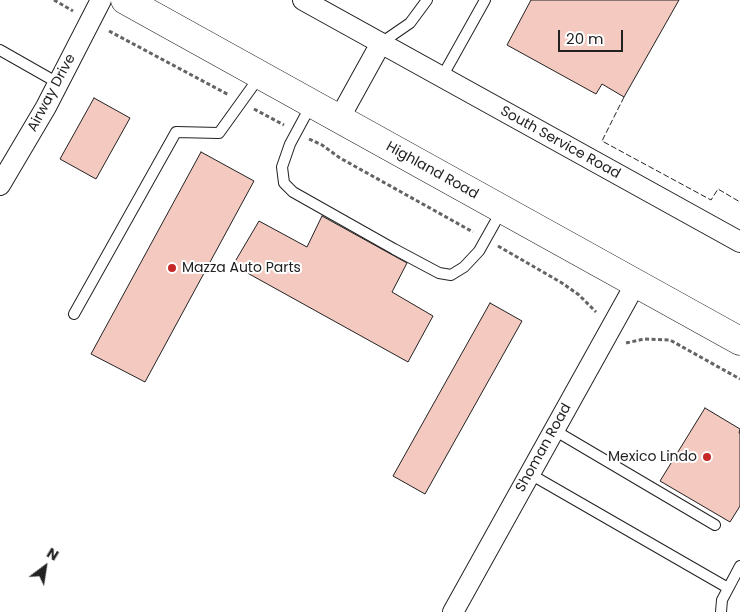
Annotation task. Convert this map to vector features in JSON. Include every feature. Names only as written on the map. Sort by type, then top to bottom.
[{"type":"highway","name":"Highland Road","points":[[125,0],[740,341]]},
{"type":"street","name":"Airway Drive","points":[[0,185],[46,107],[101,0]]},
{"type":"street","name":"South Service Road","points":[[303,0],[740,242]]},
{"type":"street","points":[[339,119],[381,43]]},
{"type":"street","name":"Shoman Road","points":[[453,612],[636,283]]},
{"type":"lane","points":[[381,43],[410,23],[427,0]]},
{"type":"lane","points":[[442,77],[485,0]]},
{"type":"lane","points":[[0,50],[58,83]]},
{"type":"lane","points":[[74,314],[176,132],[219,133],[260,75]]},
{"type":"lane","points":[[312,104],[290,144],[282,167],[284,183],[293,192],[352,225],[439,273],[451,275],[464,266],[479,251],[503,210]]},
{"type":"lane","points":[[554,430],[715,525]]},
{"type":"lane","points":[[530,474],[728,588]]},
{"type":"lane","points":[[722,612],[722,600],[740,566]]},
{"type":"path","points":[[54,0],[71,10]]},
{"type":"path","points":[[111,32],[322,145],[340,158],[562,282],[579,295],[599,316]]},
{"type":"path","points":[[623,341],[628,343],[656,339],[670,340],[740,379]]},
{"type":"building","points":[[531,0],[679,0],[624,97],[602,84],[596,94],[507,45]]},
{"type":"building","points":[[94,98],[130,118],[96,179],[60,159]]},
{"type":"building","name":"Mazza Auto Parts","points":[[201,152],[254,181],[145,382],[91,354]]},
{"type":"building","points":[[322,216],[407,263],[392,292],[433,316],[408,362],[233,265],[259,221],[307,247]]},
{"type":"building","points":[[490,303],[522,321],[425,494],[393,476]]},
{"type":"building","name":"Mexico Lindo","points":[[705,408],[740,429],[740,506],[730,522],[660,481]]},
{"type":"fence","points":[[624,97],[602,141],[711,200],[718,189],[740,202]]},
{"type":"place","name":"Mazza Auto Parts","points":[[172,268]]},
{"type":"place","name":"Mexico Lindo","points":[[707,457]]}]
